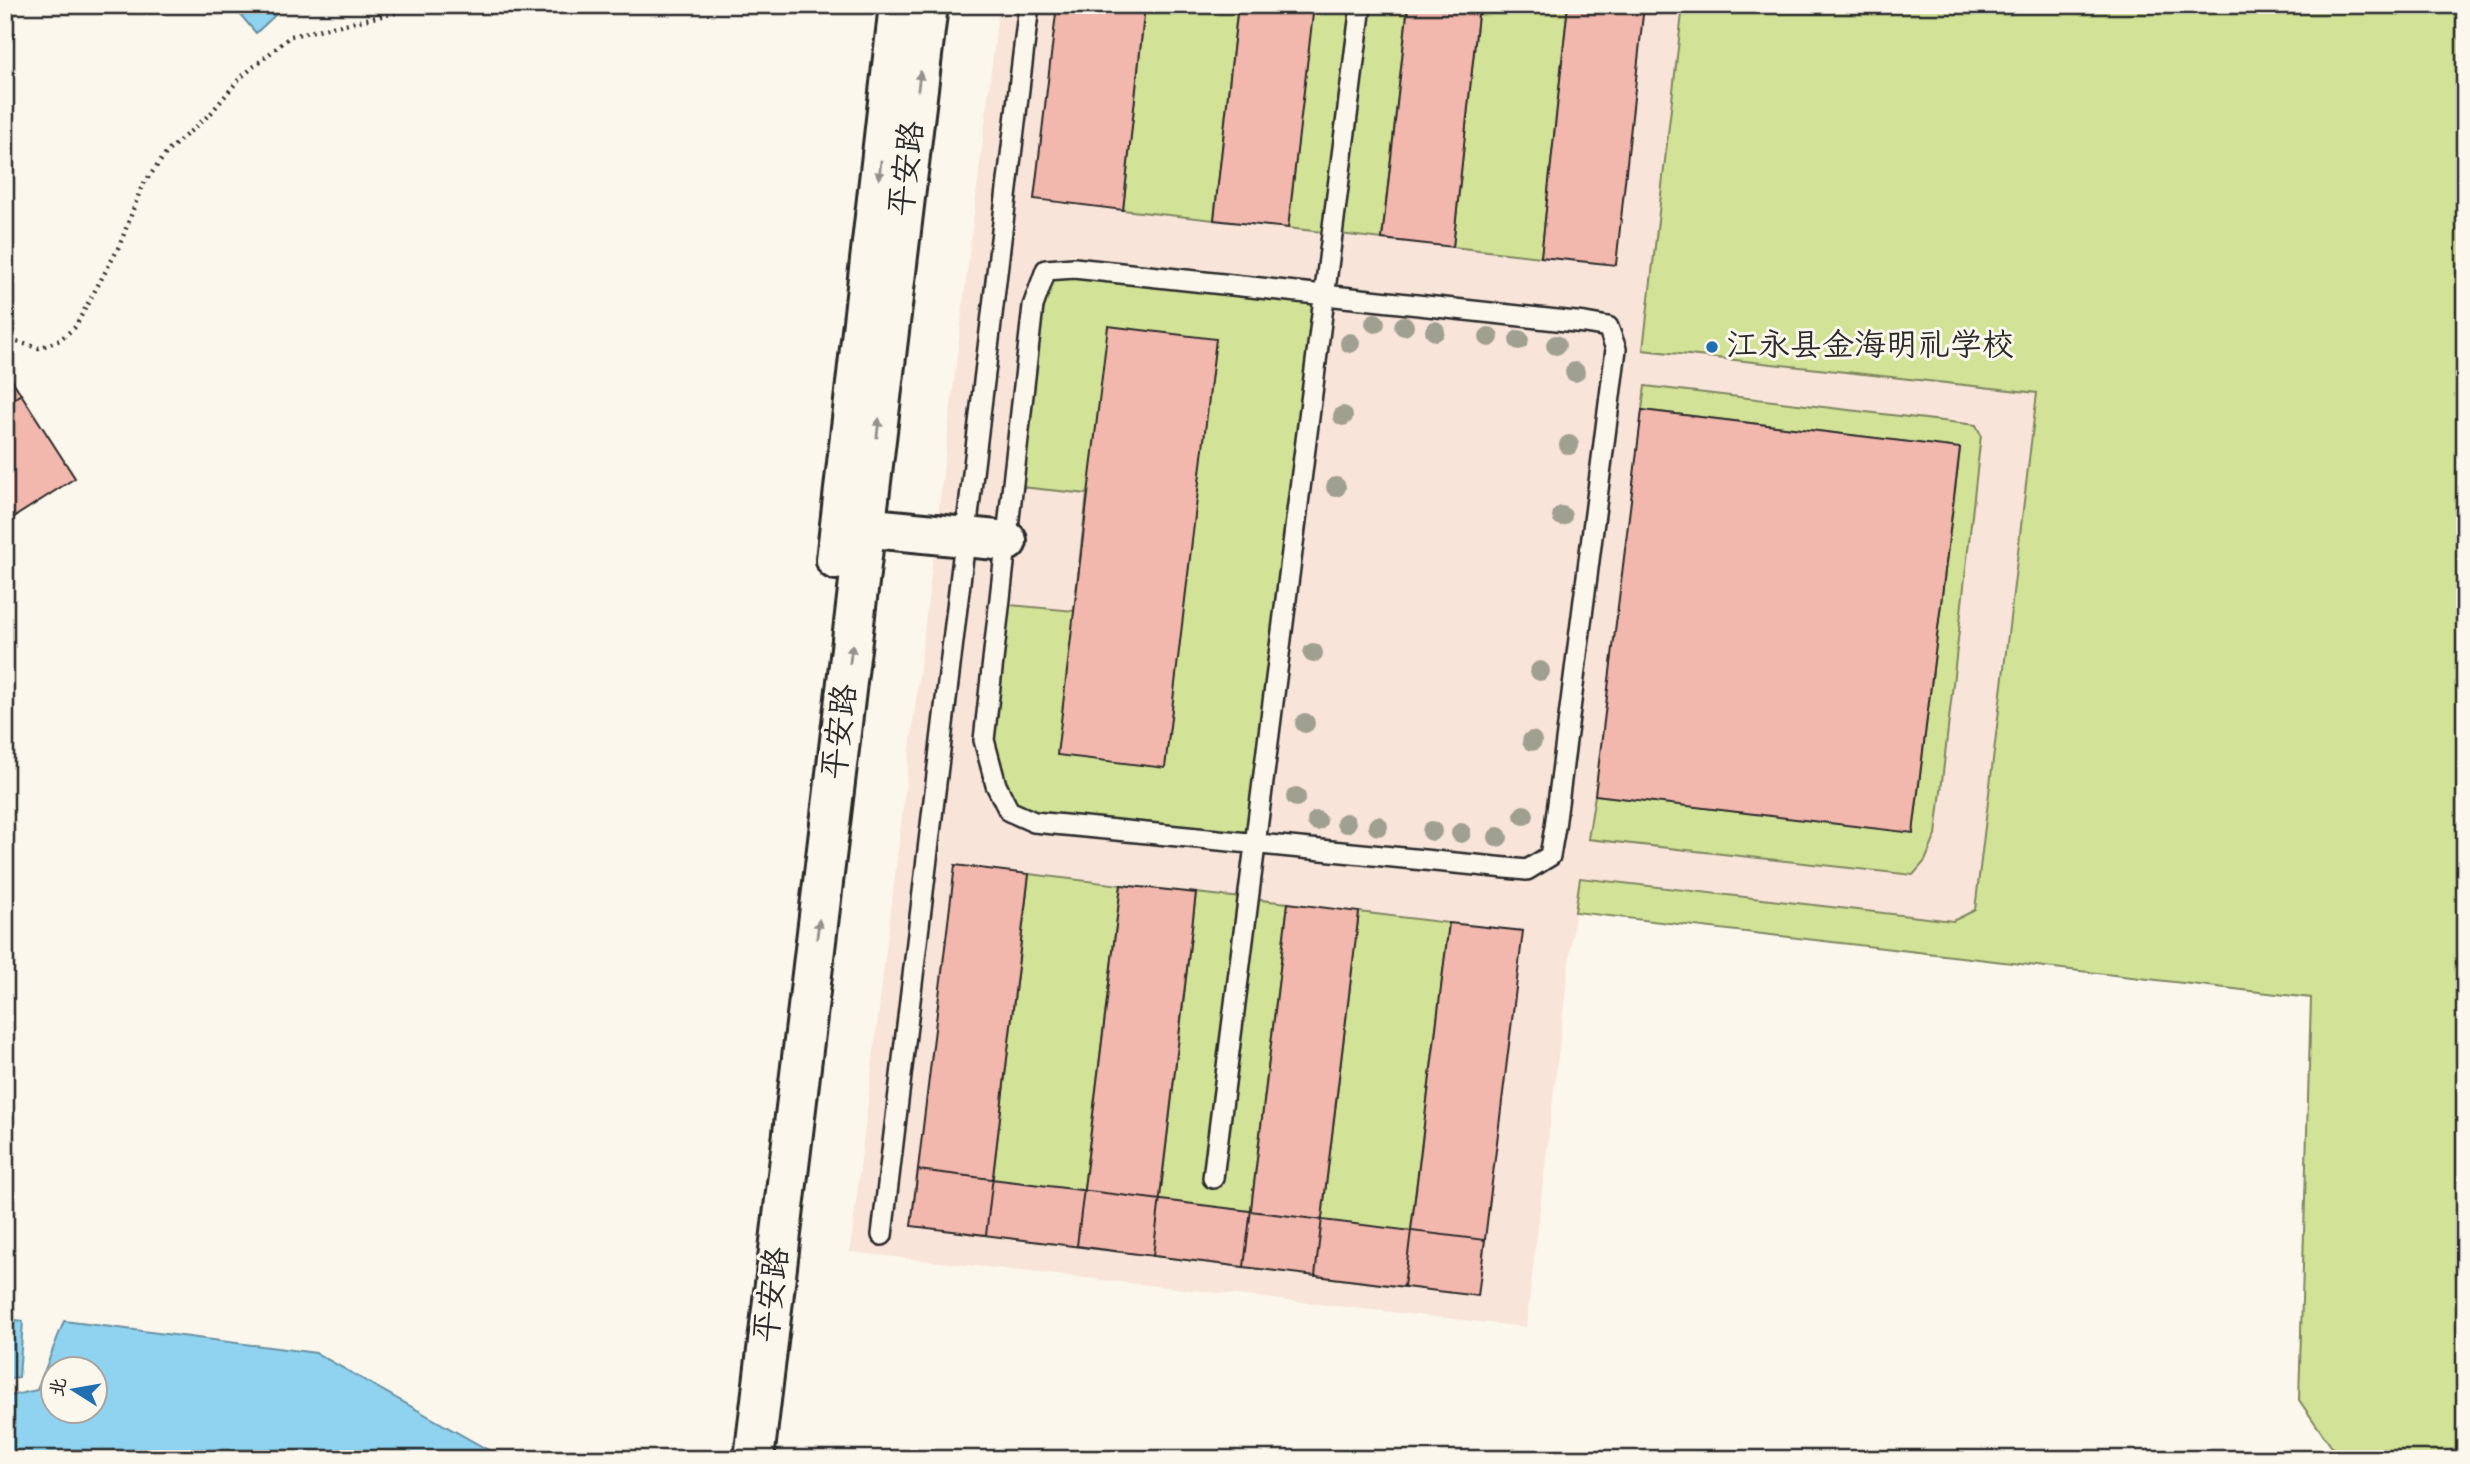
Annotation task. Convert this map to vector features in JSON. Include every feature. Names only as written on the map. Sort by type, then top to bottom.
[{"type":"street","name":"平安路","points":[[754,1459],[853,526],[899,5]]},
{"type":"street","name":"平安路","points":[[733,1459],[853,526],[928,5]]},
{"type":"street","points":[[853,526],[1007,541]]},
{"type":"lane","points":[[882,1235],[1029,5]]},
{"type":"lane","points":[[1213,1178],[1361,5]]},
{"type":"lane","points":[[1074,268],[1324,294],[1608,327],[1616,349],[1556,827],[1550,856],[1527,870],[1034,822],[1009,811],[996,785],[984,740],[1033,306],[1046,270],[1074,268]]},
{"type":"path","points":[[5,336],[10,340],[39,348],[60,340],[75,327],[118,247],[142,186],[168,151],[211,114],[240,78],[291,36],[399,12],[415,5]]},
{"type":"path","points":[[5,143],[13,152]]},
{"type":"shaded area","name":"江永县金海明礼学校","points":[[999,5],[2465,5],[2465,705],[2311,998],[1575,912],[1526,1327],[850,1252]]},
{"type":"green space","points":[[1145,5],[1238,5],[1214,220],[1123,210]]},
{"type":"green space","points":[[1313,5],[1408,5],[1382,239],[1288,228]]},
{"type":"green space","points":[[1479,5],[1568,5],[1541,257],[1453,247]]},
{"type":"green space","points":[[1683,5],[2465,5],[2465,1459],[2340,1459],[2299,1400],[2311,998],[1575,912],[1580,878],[1953,921],[1975,910],[2037,393],[1643,350]]},
{"type":"green space","points":[[1046,270],[1324,294],[1255,843],[1009,811],[984,740],[1000,604],[1074,611],[1087,494],[1012,486]]},
{"type":"green space","points":[[1645,386],[1976,425],[1981,435],[1936,835],[1925,861],[1913,875],[1588,839],[1595,795],[1913,832],[1960,448],[1642,410]]},
{"type":"green space","points":[[1029,874],[1121,885],[1077,1246],[986,1235]]},
{"type":"green space","points":[[1196,893],[1288,903],[1244,1267],[1153,1256]]},
{"type":"green space","points":[[1359,912],[1449,923],[1404,1287],[1315,1276]]},
{"type":"water","points":[[232,5],[286,5],[256,33]]},
{"type":"water","points":[[5,1319],[23,1321],[19,1377],[5,1380]]},
{"type":"water","points":[[64,1321],[316,1353],[504,1459],[5,1459],[5,1397],[37,1390],[38,1387],[38,1426],[108,1426],[108,1356],[50,1356]]},
{"type":"building","points":[[1057,5],[1145,5],[1123,210],[1034,199]]},
{"type":"building","points":[[1238,5],[1314,5],[1288,228],[1214,220]]},
{"type":"building","points":[[1408,5],[1479,5],[1453,247],[1382,239]]},
{"type":"building","points":[[1568,5],[1644,5],[1616,265],[1541,257]]},
{"type":"building","points":[[1108,326],[1216,339],[1165,768],[1057,755]]},
{"type":"building","points":[[5,369],[21,394],[5,405]]},
{"type":"building","points":[[21,394],[75,478],[5,523],[5,405]]},
{"type":"building","points":[[1642,410],[1960,448],[1913,833],[1595,795]]},
{"type":"building","points":[[955,865],[1029,874],[986,1235],[911,1226]]},
{"type":"building","points":[[1121,885],[1196,893],[1153,1256],[1077,1246]]},
{"type":"building","points":[[1288,903],[1359,912],[1315,1276],[1244,1267]]},
{"type":"building","points":[[1449,923],[1523,931],[1478,1296],[1404,1287]]},
{"type":"building","points":[[918,1170],[1485,1240],[1478,1296],[911,1226]]},
{"type":"place","name":"江永县金海明礼学校","points":[[1712,347]]}]
